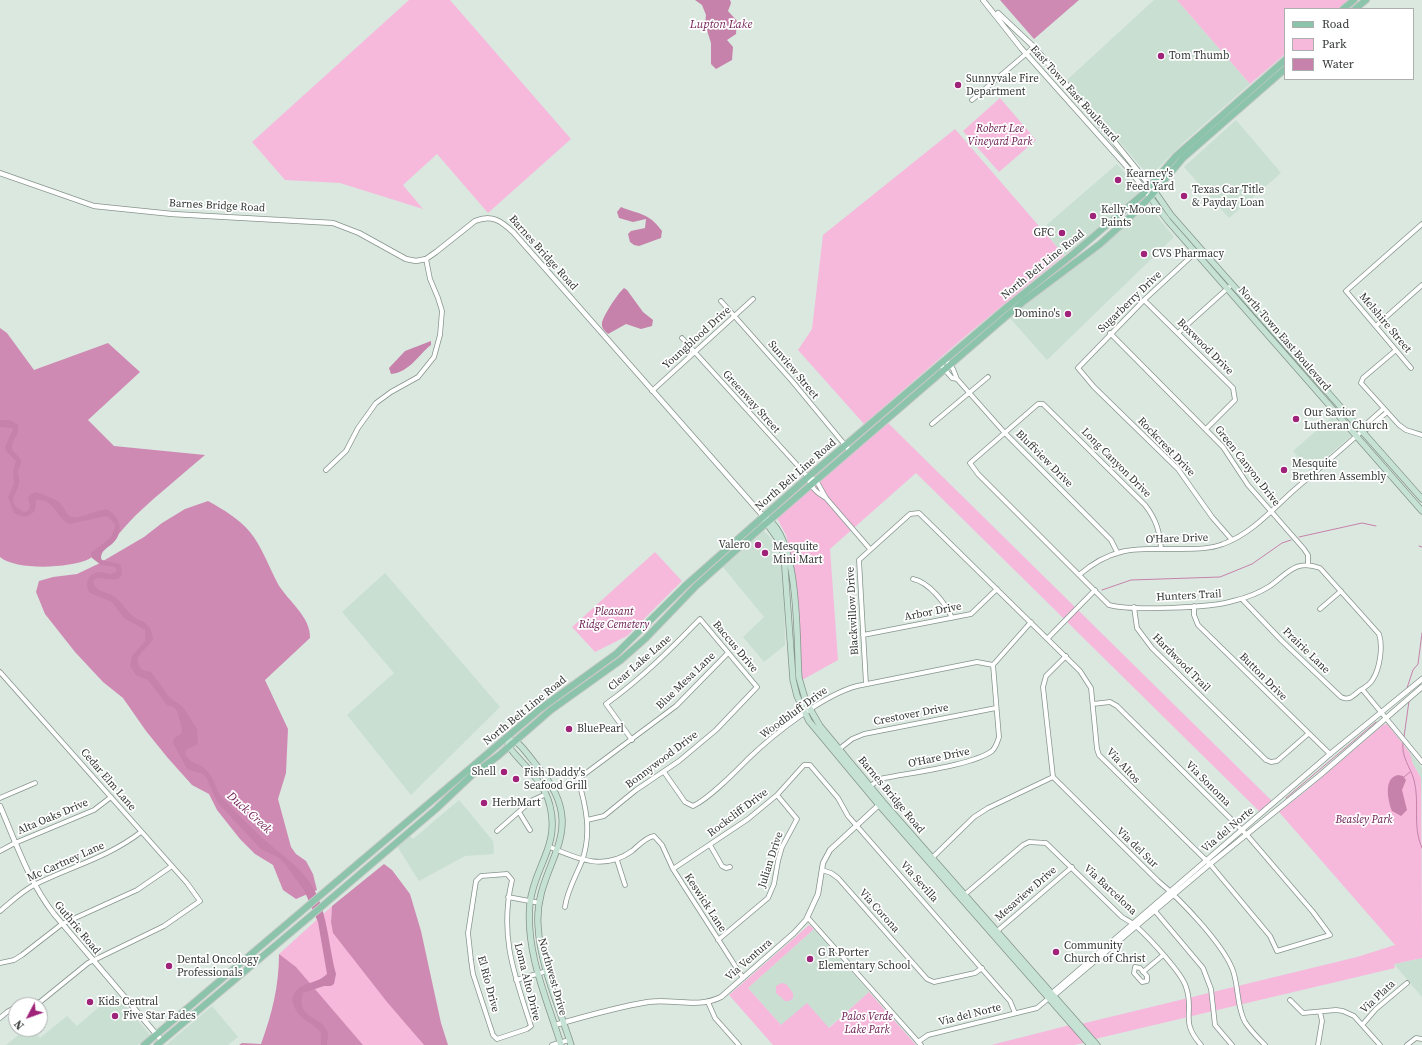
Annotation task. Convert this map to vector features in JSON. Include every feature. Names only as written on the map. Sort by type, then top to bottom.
[{"type":"main road","points":[[1344,8],[1354,0]]},
{"type":"main road","points":[[1356,8],[1366,0]]},
{"type":"main road","name":"North Belt Line Road","points":[[144,1045],[559,694],[616,654],[700,572],[763,516],[910,389],[1008,306],[1097,234],[1146,191],[1176,156],[1284,61]]},
{"type":"main road","name":"North Belt Line Road","points":[[161,1044],[401,839],[477,771],[509,747],[551,710],[621,660],[705,578],[810,485],[1013,311],[1103,241],[1155,192],[1183,158],[1284,70]]},
{"type":"main road","points":[[1252,88],[1258,93]]},
{"type":"main road","points":[[1214,123],[1219,128]]},
{"type":"main road","name":"North Town East Boulevard","points":[[1155,192],[1200,248],[1422,499]]},
{"type":"main road","name":"North Town East Boulevard","points":[[1150,197],[1195,253],[1422,511]]},
{"type":"main road","points":[[1174,228],[1180,224]]},
{"type":"main road","points":[[1097,234],[1103,241]]},
{"type":"main road","points":[[1008,306],[1013,311]]},
{"type":"main road","points":[[1253,319],[1259,314]]},
{"type":"main road","points":[[1312,386],[1318,381]]},
{"type":"main road","points":[[910,389],[916,395]]},
{"type":"main road","name":"Barnes Bridge Road","points":[[763,516],[782,536],[790,559],[795,669],[808,712],[837,751],[881,804],[994,933],[1097,1045]]},
{"type":"main road","points":[[700,572],[705,578]]},
{"type":"main road","points":[[616,654],[621,660]]},
{"type":"main road","points":[[506,740],[516,741]]},
{"type":"main road","name":"Northwest Drive","points":[[506,740],[509,747],[534,776],[546,794],[550,807],[552,821],[550,847],[536,880],[530,901],[530,937],[531,948],[561,1044]]},
{"type":"main road","name":"Northwest Drive","points":[[516,741],[546,777],[556,796],[562,822],[558,850],[540,903],[538,915],[539,936],[547,971],[570,1042]]},
{"type":"main road","points":[[473,766],[477,771]]},
{"type":"main road","points":[[396,833],[401,839]]},
{"type":"main road","name":"Barnes Bridge Road","points":[[1051,996],[1090,1045]]},
{"type":"main road","points":[[200,999],[205,1005]]},
{"type":"street","name":"East Town East Boulevard","points":[[985,1],[1034,47],[1105,130],[1155,192]]},
{"type":"street","name":"East Town East Boulevard","points":[[985,1],[1026,54],[1099,136],[1150,197]]},
{"type":"street","points":[[972,100],[1034,47]]},
{"type":"street","points":[[1066,98],[1072,92]]},
{"type":"street","points":[[1099,136],[1105,130]]},
{"type":"street","name":"Barnes Bridge Road","points":[[0,173],[94,206],[172,214],[333,223],[359,233],[406,259],[416,261],[426,259],[476,221],[491,217],[502,221],[763,516]]},
{"type":"street","name":"Melshire Street","points":[[1411,368],[1346,291],[1422,224]]},
{"type":"street","name":"Sugarberry Drive","points":[[1080,372],[1078,368],[1110,333],[1200,248]]},
{"type":"street","points":[[326,470],[346,451],[358,428],[376,403],[391,392],[418,377],[434,357],[440,335],[442,311],[430,279],[426,259]]},
{"type":"street","points":[[1178,333],[1232,284]]},
{"type":"street","points":[[1376,326],[1422,285]]},
{"type":"street","name":"Youngblood Drive","points":[[652,391],[754,299]]},
{"type":"street","name":"Boxwood Drive","points":[[1144,300],[1233,388],[1234,400],[1206,429]]},
{"type":"street","name":"Sunview Street","points":[[720,301],[792,381],[850,451]]},
{"type":"street","name":"Green Canyon Drive","points":[[1110,333],[1223,447],[1248,485],[1304,549],[1308,555],[1308,565]]},
{"type":"street","name":"Greenway Street","points":[[682,338],[808,477]]},
{"type":"street","points":[[1396,350],[1361,380],[1363,386],[1386,413],[1406,430],[1422,435]]},
{"type":"street","name":"Bluffview Drive","points":[[942,362],[952,378],[957,379],[1004,432],[1112,540],[1116,552]]},
{"type":"street","name":"Rockcrest Drive","points":[[1080,372],[1178,469],[1212,517],[1232,540]]},
{"type":"street","points":[[932,424],[988,377]]},
{"type":"street","name":"Long Canyon Drive","points":[[1004,432],[1038,404],[1043,404],[1048,407],[1146,505],[1156,521],[1160,536],[1161,549]]},
{"type":"street","points":[[1362,431],[1364,426],[1383,409]]},
{"type":"street","points":[[1362,431],[1367,429],[1386,413]]},
{"type":"street","name":"O'Hare Drive","points":[[1079,575],[1092,564],[1116,552],[1131,550],[1198,549],[1222,545],[1232,540],[1253,526],[1271,511],[1362,431]]},
{"type":"street","points":[[1004,432],[970,463],[978,474],[1109,605],[1134,608]]},
{"type":"street","points":[[808,477],[816,480],[826,498],[870,549]]},
{"type":"street","points":[[808,477],[810,485],[826,498]]},
{"type":"street","name":"Blackwillow Drive","points":[[866,684],[858,565],[859,560],[912,513]]},
{"type":"street","name":"Via Altos","points":[[912,513],[922,515],[1048,638],[1087,680],[1091,688],[1099,755],[1210,864],[1270,936],[1277,951],[1330,935]]},
{"type":"street","points":[[1308,565],[1320,568],[1376,630],[1381,640],[1375,677],[1362,689],[1422,762]]},
{"type":"street","name":"Hunters Trail","points":[[1134,608],[1217,605],[1242,599],[1268,586],[1295,567],[1308,565]]},
{"type":"street","points":[[913,579],[923,583],[948,610],[952,618]]},
{"type":"street","name":"Arbor Drive","points":[[863,635],[971,614],[997,589]]},
{"type":"street","points":[[1048,638],[1094,590]]},
{"type":"street","points":[[1320,610],[1341,591]]},
{"type":"street","name":"Prairie Lane","points":[[1242,599],[1341,697],[1349,699],[1362,689]]},
{"type":"street","name":"Button Drive","points":[[1194,606],[1194,615],[1198,625],[1330,754]]},
{"type":"street","name":"Hardwood Trail","points":[[1134,608],[1137,628],[1152,648],[1266,760],[1271,762],[1277,761],[1308,734]]},
{"type":"street","name":"Baccus Drive","points":[[700,619],[757,687]]},
{"type":"street","name":"Clear Lake Lane","points":[[632,740],[606,704],[632,685],[663,658],[700,619]]},
{"type":"street","points":[[993,665],[1031,622]]},
{"type":"street","name":"Blue Mesa Lane","points":[[587,820],[585,801],[578,779],[676,706],[728,653]]},
{"type":"street","points":[[930,860],[974,817],[988,808],[1053,777],[1043,687],[1046,676],[1066,656]]},
{"type":"street","name":"Woodbluff Drive","points":[[664,772],[685,802],[693,806],[788,725],[838,692],[866,684],[977,662],[993,665]]},
{"type":"street","name":"O'Hare Drive","points":[[868,788],[880,779],[968,762],[992,751],[997,745],[999,737],[993,665]]},
{"type":"street","name":"Cedar Elm Lane","points":[[0,672],[172,866],[200,901],[164,926],[93,960]]},
{"type":"street","points":[[1420,681],[1422,688]]},
{"type":"street","name":"Via del Norte","points":[[1134,925],[1155,911],[1206,860],[1330,754],[1420,681]]},
{"type":"street","name":"Bonnywood Drive","points":[[587,820],[604,816],[636,790],[664,772],[716,730],[757,687]]},
{"type":"street","name":"Via del Norte","points":[[920,1043],[928,1035],[1037,1008],[1134,925],[1247,835],[1422,688]]},
{"type":"street","name":"Via Sonoma","points":[[1093,704],[1110,702],[1117,706],[1247,835],[1317,917],[1330,935]]},
{"type":"street","name":"Crestover Drive","points":[[837,751],[852,739],[864,734],[996,708]]},
{"type":"street","name":"Rockcliff Drive","points":[[672,869],[739,826],[777,795],[808,764]]},
{"type":"street","name":"Via Sevilla","points":[[808,764],[838,798],[848,816],[856,826],[1010,1001],[1015,1013]]},
{"type":"street","name":"Via del Sur","points":[[1053,777],[1158,881],[1173,893],[1228,959],[1235,978],[1243,1017],[1249,1027],[1265,1045]]},
{"type":"street","points":[[0,798],[35,783]]},
{"type":"street","points":[[497,831],[531,801],[546,794]]},
{"type":"street","name":"Julian Drive","points":[[718,940],[768,898],[774,884],[782,847],[797,819],[777,795]]},
{"type":"street","name":"Alta Oaks Drive","points":[[0,851],[94,810],[110,797]]},
{"type":"street","name":"Via Ventura","points":[[555,1025],[650,1001],[688,1003],[708,1002],[721,996],[794,933],[808,918],[818,894],[823,863],[830,850],[881,804]]},
{"type":"street","name":"Guthrie Road","points":[[0,806],[34,885],[46,905],[157,1035],[161,1044]]},
{"type":"street","points":[[520,812],[530,830]]},
{"type":"street","points":[[565,907],[566,900],[582,858],[588,827],[587,820]]},
{"type":"street","name":"Mc Cartney Lane","points":[[0,912],[34,885],[104,856],[123,846],[141,832]]},
{"type":"street","name":"Keswick Lane","points":[[617,860],[654,836],[662,845],[672,869],[743,978]]},
{"type":"street","name":"Via Barcelona","points":[[962,896],[1029,842],[1046,843],[1072,866],[1122,917],[1134,925],[1186,986],[1189,1028],[1202,1045]]},
{"type":"street","points":[[710,845],[722,866],[726,868],[730,867]]},
{"type":"street","points":[[550,847],[601,863],[617,860],[625,885]]},
{"type":"street","points":[[0,963],[14,960],[62,924],[137,890],[172,866]]},
{"type":"street","name":"Mesaview Drive","points":[[994,933],[1072,866]]},
{"type":"street","name":"Via Corona","points":[[822,870],[831,873],[838,878],[927,979],[934,982],[975,973],[982,968]]},
{"type":"street","name":"Loma Alto Drive","points":[[479,877],[507,874],[512,880],[508,896],[507,942],[516,980],[531,1026],[527,1029]]},
{"type":"street","name":"El Rio Drive","points":[[479,877],[475,883],[468,933],[473,974],[492,1035],[497,1039],[527,1029]]},
{"type":"street","points":[[508,896],[540,903]]},
{"type":"street","points":[[1155,911],[1203,968],[1211,989],[1215,1025],[1232,1045]]},
{"type":"street","points":[[808,918],[920,1043]]},
{"type":"street","points":[[1144,972],[1162,956]]},
{"type":"street","points":[[46,997],[93,960]]},
{"type":"street","points":[[516,980],[547,971]]},
{"type":"street","name":"Via Plata","points":[[1362,1024],[1376,1009],[1407,984]]},
{"type":"street","points":[[1290,1000],[1303,1014],[1336,1010],[1343,1011],[1354,1016],[1380,1045]]},
{"type":"street","points":[[708,1002],[715,1018],[739,1045]]},
{"type":"street","points":[[0,1018],[8,1011]]},
{"type":"street","points":[[1318,1045],[1322,1021],[1320,1012]]},
{"type":"street","points":[[1407,1045],[1416,1038],[1422,1039]]},
{"type":"street","points":[[552,1045],[570,1042]]},
{"type":"shaded area","points":[[1000,0],[1079,0],[1034,39]]},
{"type":"shaded area","points":[[1154,0],[1177,0],[1250,84],[1184,142],[1152,174],[1148,175],[1067,80]]},
{"type":"shaded area","points":[[1236,120],[1281,173],[1229,218],[1184,167]]},
{"type":"shaded area","points":[[1117,164],[1140,191],[1064,255],[1042,229]]},
{"type":"shaded area","points":[[1145,208],[1152,210],[1174,237],[1047,360],[1009,317]]},
{"type":"shaded area","points":[[0,328],[7,333],[34,370],[108,343],[140,372],[88,420],[114,446],[205,455],[144,507],[108,545],[89,559],[69,564],[44,567],[18,564],[0,557]]},
{"type":"shaded area","points":[[1333,416],[1351,436],[1310,471],[1293,451]]},
{"type":"shaded area","points":[[208,501],[236,518],[250,532],[262,551],[278,584],[303,616],[309,630],[310,638],[265,680],[288,729],[286,773],[278,799],[291,847],[296,854],[306,861],[313,874],[317,890],[296,899],[283,890],[273,865],[255,854],[240,839],[217,810],[209,794],[192,785],[146,731],[123,698],[103,682],[75,652],[45,614],[36,592],[39,581],[53,577],[77,574],[98,564],[144,537],[162,523],[185,509]]},
{"type":"shaded area","points":[[764,531],[770,537],[781,563],[784,576],[785,645],[764,662],[743,637],[764,617],[723,567]]},
{"type":"shaded area","points":[[385,573],[500,707],[411,795],[347,715],[394,673],[342,612]]},
{"type":"shaded area","points":[[1410,753],[1422,768],[1422,801],[1421,778],[1413,764]]},
{"type":"shaded area","points":[[459,800],[493,841],[494,854],[465,856],[419,881],[397,846],[409,835],[413,839]]},
{"type":"shaded area","points":[[384,864],[392,870],[410,894],[421,931],[441,1023],[448,1045],[424,1045],[387,1002],[333,933],[331,922],[332,906]]},
{"type":"shaded area","name":"G R Porter Elementary School","points":[[814,929],[869,992],[828,1028],[782,1026],[748,988]]},
{"type":"shaded area","points":[[279,954],[296,967],[363,1045],[239,1045],[242,1043],[261,1044],[274,1000],[278,977]]},
{"type":"shaded area","points":[[1422,958],[1422,997],[1394,964]]},
{"type":"shaded area","points":[[115,993],[150,1035],[138,1045],[6,1045],[16,1037],[48,1037],[48,1031],[67,1016],[77,1026]]},
{"type":"shaded area","points":[[212,1006],[238,1037],[228,1045],[166,1045]]},
{"type":"green space","points":[[409,0],[450,0],[571,139],[488,213],[437,154],[403,185],[423,209],[340,183],[285,180],[252,142]]},
{"type":"green space","points":[[1177,0],[1349,0],[1339,8],[1284,8],[1284,55],[1250,84]]},
{"type":"green space","name":"Robert Lee Vineyard Park","points":[[1000,98],[1036,140],[999,172],[963,131]]},
{"type":"green space","points":[[955,129],[1064,255],[969,333],[864,424],[798,350],[812,329],[823,235]]},
{"type":"green space","points":[[888,423],[1272,802],[1260,812],[916,473],[830,549],[838,660],[802,680],[791,555],[786,535],[777,518]]},
{"type":"green space","name":"Pleasant Ridge Cemetery","points":[[655,552],[682,581],[627,636],[595,652],[572,627]]},
{"type":"green space","name":"Beasley Park","points":[[1387,724],[1410,753],[1413,764],[1421,778],[1422,958],[1394,964],[1395,968],[1095,1039],[1081,1024],[1357,957],[1395,945],[1279,812],[1383,725]]},
{"type":"green space","points":[[332,906],[331,922],[424,1045],[363,1045],[279,954]]},
{"type":"green space","name":"Palos Verde Lake Park","points":[[809,925],[814,929],[748,988],[781,1025],[807,1003],[829,1028],[869,992],[916,1045],[773,1045],[729,995]]},
{"type":"green space","points":[[781,983],[786,984],[793,993],[793,998],[789,1001],[785,1001],[776,993],[776,986]]},
{"type":"green space","points":[[1070,1025],[1084,1043],[1074,1045],[991,1045]]},
{"type":"water","name":"Lupton Lake","points":[[695,0],[730,0],[731,3],[728,11],[737,21],[736,34],[727,40],[733,47],[732,60],[716,69],[711,64],[711,43],[705,24],[706,15],[702,5]]},
{"type":"water","points":[[621,207],[648,217],[652,220],[662,231],[661,238],[639,246],[630,242],[628,234],[631,231],[645,228],[646,219],[633,222],[619,218],[617,212]]},
{"type":"water","points":[[624,288],[643,312],[653,320],[652,326],[641,329],[626,324],[608,334],[602,326],[603,320],[611,305]]},
{"type":"water","points":[[431,341],[431,345],[413,363],[398,373],[391,374],[389,368],[405,351]]},
{"type":"water","points":[[0,420],[10,420],[18,425],[18,433],[13,442],[12,448],[21,461],[18,470],[19,484],[13,499],[13,502],[18,508],[24,512],[28,511],[30,505],[28,498],[31,494],[36,492],[58,501],[71,517],[74,518],[106,509],[118,520],[120,529],[119,534],[113,543],[103,551],[101,558],[102,560],[120,564],[122,571],[121,576],[115,579],[97,578],[93,581],[94,585],[100,591],[115,597],[131,615],[144,622],[152,633],[153,639],[141,653],[138,661],[139,665],[142,670],[151,672],[170,698],[183,707],[197,729],[198,742],[196,745],[186,750],[185,753],[189,760],[204,768],[210,774],[223,799],[249,826],[299,870],[317,894],[327,928],[336,974],[334,984],[303,993],[302,1002],[306,1013],[325,1027],[328,1034],[327,1045],[321,1045],[321,1033],[300,1016],[294,1007],[292,999],[298,989],[322,978],[327,974],[318,922],[304,890],[285,864],[279,858],[261,849],[218,803],[207,779],[203,774],[187,769],[173,743],[174,738],[181,734],[182,729],[177,711],[174,707],[167,705],[148,680],[136,675],[130,666],[132,656],[145,641],[145,630],[124,618],[112,602],[90,593],[88,590],[87,583],[89,577],[95,573],[111,574],[117,571],[115,567],[101,565],[92,558],[91,553],[107,541],[113,534],[115,524],[107,516],[69,524],[61,518],[51,505],[42,500],[36,500],[35,510],[28,516],[20,516],[14,513],[8,497],[14,484],[13,472],[16,461],[6,451],[5,447],[13,430],[12,428],[0,427]]},
{"type":"water","points":[[1398,775],[1403,776],[1406,780],[1402,790],[1407,810],[1401,816],[1392,811],[1388,796],[1388,785],[1390,780]]},
{"type":"waterway","points":[[1299,537],[1362,523],[1376,526]]},
{"type":"waterway","points":[[1102,590],[1131,580],[1220,577],[1252,564],[1282,543],[1291,540]]},
{"type":"waterway","points":[[1407,688],[1413,670],[1418,664],[1422,633]]},
{"type":"waterway","points":[[1404,737],[1409,701]]},
{"type":"waterway","points":[[1286,798],[1376,722]]},
{"type":"waterway","points":[[1403,742],[1403,752],[1416,788],[1417,832],[1422,848]]},
{"type":"waterway","points":[[1404,777],[1410,772]]},
{"type":"place","name":"Tom Thumb","points":[[1161,56]]},
{"type":"place","name":"Sunnyvale Fire Department","points":[[958,85]]},
{"type":"place","name":"Kearney's Feed Yard","points":[[1118,180]]},
{"type":"place","name":"Texas Car Title & Payday Loan","points":[[1184,196]]},
{"type":"place","name":"Kelly-Moore Paints","points":[[1093,216]]},
{"type":"place","name":"GFC","points":[[1062,233]]},
{"type":"place","name":"CVS Pharmacy","points":[[1144,254]]},
{"type":"place","name":"Domino's","points":[[1068,314]]},
{"type":"place","name":"Our Savior Lutheran Church","points":[[1296,419]]},
{"type":"place","name":"Mesquite Brethren Assembly","points":[[1284,470]]},
{"type":"place","name":"Valero","points":[[758,545]]},
{"type":"place","name":"Mesquite Mini Mart","points":[[765,553]]},
{"type":"place","name":"BluePearl","points":[[569,729]]},
{"type":"place","name":"Shell","points":[[504,772]]},
{"type":"place","name":"Fish Daddy's Seafood Grill","points":[[516,779]]},
{"type":"place","name":"HerbMart","points":[[484,803]]},
{"type":"place","name":"Community Church of Christ","points":[[1056,952]]},
{"type":"place","name":"G R Porter Elementary School","points":[[810,959]]},
{"type":"place","name":"Dental Oncology Professionals","points":[[169,966]]},
{"type":"place","name":"Kids Central","points":[[90,1002]]},
{"type":"place","name":"Five Star Fades","points":[[115,1016]]},
{"type":"water label","name":"Duck Creek","points":[[249,813]]}]
